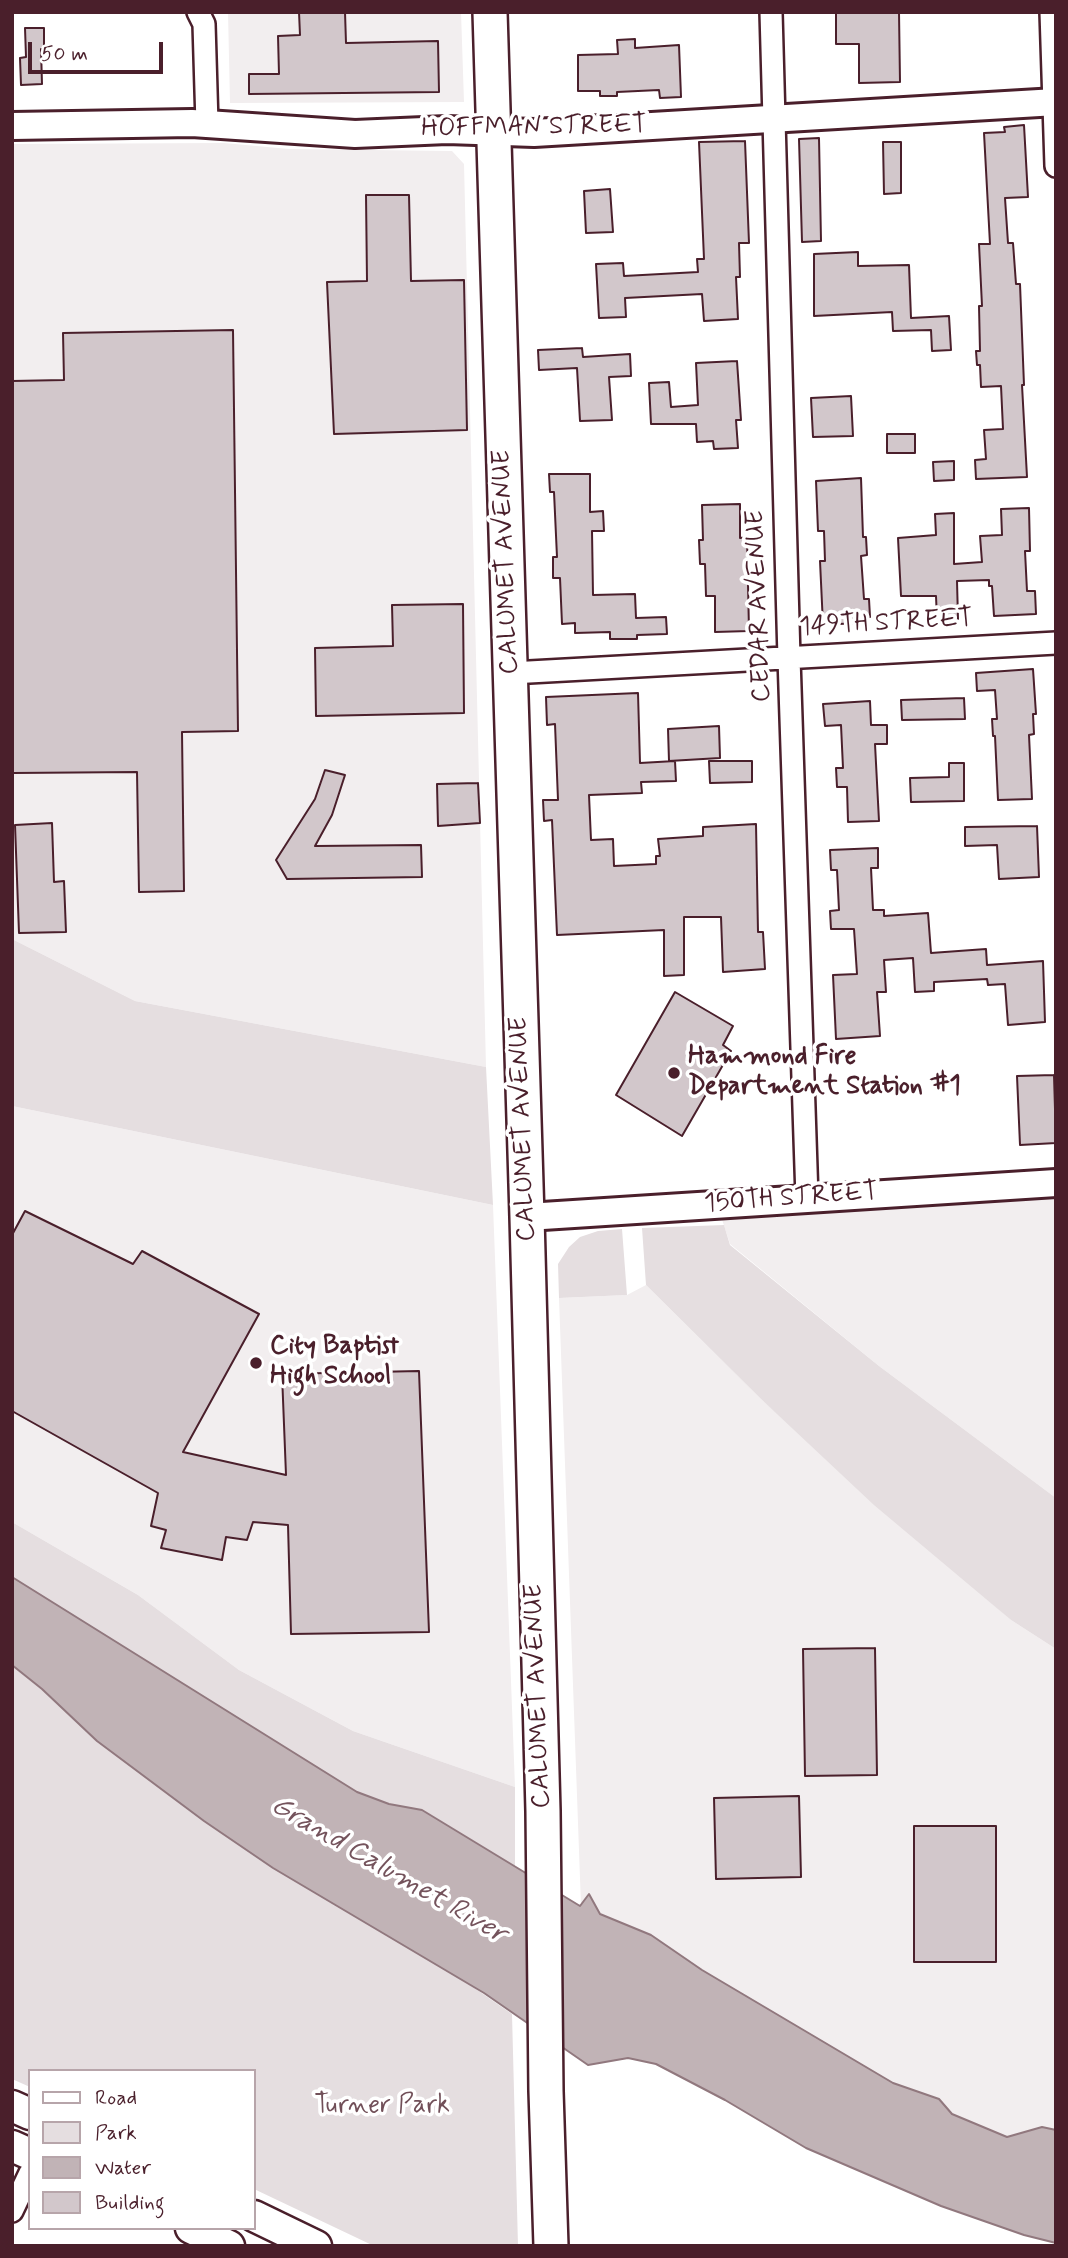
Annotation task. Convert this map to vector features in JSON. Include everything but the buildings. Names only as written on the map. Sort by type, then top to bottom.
[{"type":"main road","name":"CALUMET AVENUE","points":[[490,12],[543,1811],[549,2242]]},
{"type":"main road","points":[[12,2106],[28,2113]]},
{"type":"main road","points":[[12,2146],[28,2153]]},
{"type":"main road","points":[[256,2217],[316,2246]]},
{"type":"main road","points":[[195,2230],[229,2246]]},
{"type":"street","name":"CEDAR AVENUE","points":[[771,12],[807,1198]]},
{"type":"street","points":[[1051,12],[1056,166]]},
{"type":"street","points":[[203,16],[207,124]]},
{"type":"street","name":"HOFFMAN STREET","points":[[12,127],[207,124],[355,134],[447,130],[534,133],[1055,102]]},
{"type":"street","name":"149TH STREET","points":[[510,673],[1056,643]]},
{"type":"street","name":"150TH STREET","points":[[527,1217],[1056,1183]]},
{"type":"street","points":[[12,2211],[28,2177]]},
{"type":"shaded area","points":[[228,12],[461,12],[464,102],[230,103]]},
{"type":"shaded area","points":[[224,143],[289,149],[452,151],[464,164],[486,1067],[135,1001],[12,939],[12,144]]},
{"type":"shaded area","name":"City Baptist High School","points":[[12,1106],[493,1205],[515,1787],[353,1731],[239,1670],[138,1595],[12,1522]]},
{"type":"shaded area","points":[[1056,1184],[1056,1498],[879,1366],[730,1244],[717,1204]]},
{"type":"shaded area","points":[[646,1285],[761,1399],[1011,1620],[1056,1649],[1056,2130],[1042,2127],[1008,2137],[951,2114],[939,2099],[893,2083],[702,1970],[651,1935],[600,1914],[588,1894],[581,1906],[559,1298],[627,1295]]},
{"type":"green space","points":[[12,939],[135,1001],[486,1067],[493,1205],[12,1106]]},
{"type":"green space","points":[[724,1225],[730,1245],[879,1366],[1056,1498],[1056,1649],[1011,1620],[874,1505],[761,1399],[646,1285],[642,1228]]},
{"type":"green space","points":[[622,1229],[627,1295],[559,1298],[558,1264],[569,1247],[580,1237],[598,1231]]},
{"type":"green space","points":[[12,1522],[138,1595],[239,1670],[353,1731],[515,1787],[515,1866],[423,1810],[389,1804],[357,1792],[12,1577]]},
{"type":"green space","name":"Turner Park","points":[[12,1665],[42,1689],[512,2014],[518,2246],[374,2246],[256,2190],[256,2069],[28,2069],[28,2086],[12,2079]]},
{"type":"water","name":"Grand Calumet River","points":[[12,1577],[357,1792],[389,1804],[422,1810],[580,1906],[589,1894],[600,1914],[651,1935],[702,1970],[893,2083],[939,2099],[952,2114],[1007,2137],[1042,2127],[1056,2130],[1056,2243],[1024,2235],[941,2206],[806,2148],[725,2100],[656,2064],[628,2058],[588,2065],[484,1993],[273,1868],[204,1821],[97,1741],[42,1689],[12,1665]]},
{"type":"place","name":"Hammond Fire Department Station #1","points":[[674,1073]]},
{"type":"place","name":"City Baptist High School","points":[[256,1363]]}]
